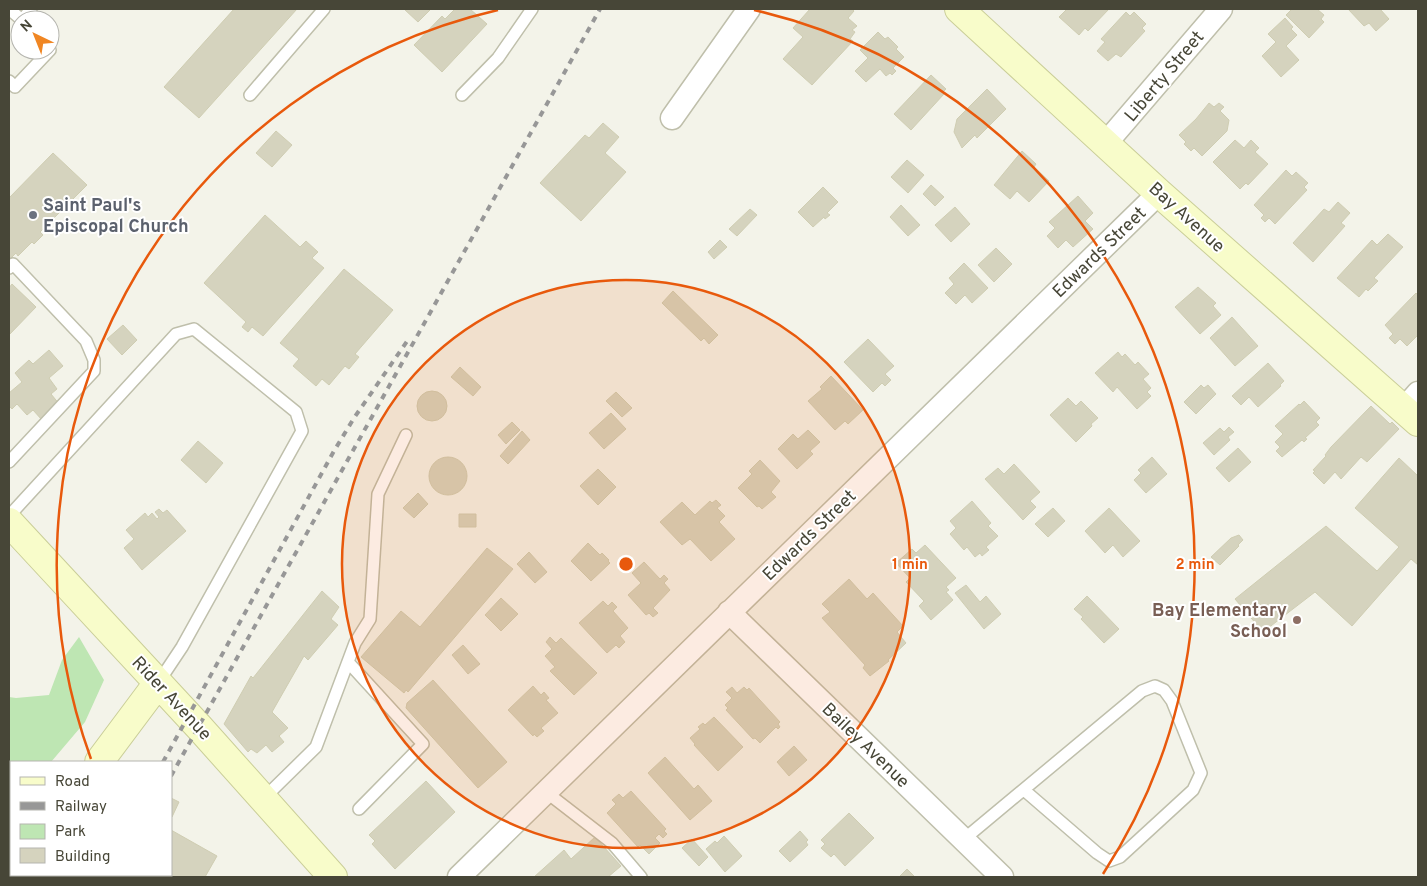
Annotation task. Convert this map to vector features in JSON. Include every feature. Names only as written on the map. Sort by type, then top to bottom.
[{"type":"street","points":[[672,118],[749,9]]},
{"type":"street","name":"Bay Avenue","points":[[959,9],[1159,193],[1414,408]]},
{"type":"street","name":"Liberty Street","points":[[1106,144],[1221,9]]},
{"type":"street","name":"Edwards Street","points":[[459,877],[1159,193]]},
{"type":"street","name":"Rider Avenue","points":[[9,522],[334,877]]},
{"type":"street","name":"Bailey Avenue","points":[[729,612],[1002,877]]},
{"type":"street","points":[[100,761],[158,683]]},
{"type":"lane","points":[[250,95],[324,9]]},
{"type":"lane","points":[[462,95],[498,58],[532,9]]},
{"type":"lane","points":[[9,81],[15,87],[40,60]]},
{"type":"lane","points":[[9,268],[13,264],[86,341],[94,360],[94,371],[9,462]]},
{"type":"lane","points":[[9,516],[176,334],[194,329],[296,412],[302,431],[182,648],[158,683]]},
{"type":"lane","points":[[263,799],[316,747],[355,643],[370,619],[378,494],[406,435]]},
{"type":"lane","points":[[348,662],[423,744],[359,809]]},
{"type":"lane","points":[[963,840],[1142,691],[1155,686],[1164,690],[1172,701],[1201,773],[1193,790],[1120,857],[1109,861],[1097,853],[1024,790]]},
{"type":"lane","points":[[546,792],[612,844],[641,877]]},
{"type":"green space","points":[[79,637],[104,680],[85,722],[52,761],[10,761],[9,811],[9,697],[49,695],[62,660]]},
{"type":"building","points":[[234,9],[297,9],[199,118],[164,87]]},
{"type":"building","points":[[404,9],[431,9],[418,22]]},
{"type":"building","points":[[455,9],[470,9],[487,24],[442,72],[414,45],[442,16],[445,19]]},
{"type":"building","points":[[810,9],[852,9],[854,11],[848,18],[857,26],[852,30],[855,32],[850,39],[853,41],[812,85],[783,59],[803,37],[793,28]]},
{"type":"building","points":[[1067,9],[1109,9],[1088,31],[1085,28],[1079,35],[1059,17]]},
{"type":"building","points":[[1292,9],[1317,9],[1324,15],[1321,19],[1324,22],[1309,38],[1286,15]]},
{"type":"building","points":[[1348,9],[1380,9],[1389,19],[1376,31],[1369,23],[1364,26]]},
{"type":"building","points":[[1126,12],[1130,16],[1134,12],[1146,24],[1142,28],[1145,31],[1121,57],[1116,54],[1108,61],[1097,51],[1105,42],[1101,39]]},
{"type":"building","points":[[1285,18],[1297,35],[1286,46],[1299,60],[1281,77],[1262,56],[1276,42],[1268,34]]},
{"type":"building","points":[[878,32],[885,39],[888,37],[898,47],[896,49],[904,57],[893,68],[896,71],[892,75],[890,73],[886,76],[880,69],[866,82],[855,71],[868,58],[860,50]]},
{"type":"building","points":[[931,75],[946,89],[942,93],[944,94],[911,130],[894,114]]},
{"type":"building","points":[[987,89],[1006,109],[977,138],[975,135],[962,148],[954,132],[957,119]]},
{"type":"building","points":[[1209,103],[1214,107],[1219,103],[1224,107],[1220,111],[1229,120],[1227,131],[1202,156],[1194,148],[1191,151],[1179,135]]},
{"type":"building","points":[[603,123],[619,137],[605,153],[626,172],[581,221],[540,183],[585,135],[589,138]]},
{"type":"building","points":[[276,131],[292,145],[272,167],[256,153]]},
{"type":"building","points":[[1235,140],[1244,148],[1251,140],[1259,148],[1255,152],[1268,164],[1248,185],[1246,183],[1240,189],[1213,162]]},
{"type":"building","points":[[1022,151],[1036,164],[1034,167],[1049,181],[1029,202],[1017,191],[1010,199],[994,185]]},
{"type":"building","name":"Saint Paul's Episcopal Church","points":[[53,153],[87,185],[40,232],[43,235],[34,244],[32,242],[18,256],[16,253],[9,260],[9,198]]},
{"type":"building","points":[[907,160],[924,175],[908,193],[891,177]]},
{"type":"building","points":[[1286,170],[1292,176],[1296,172],[1308,183],[1304,187],[1307,190],[1275,224],[1269,218],[1265,222],[1261,218],[1264,215],[1254,205]]},
{"type":"building","points":[[931,185],[944,197],[935,206],[923,194]]},
{"type":"building","points":[[823,187],[838,202],[827,213],[830,215],[825,219],[824,217],[813,227],[798,212]]},
{"type":"building","points":[[1078,196],[1093,213],[1085,221],[1093,229],[1073,247],[1066,240],[1058,248],[1047,236],[1055,228],[1049,222]]},
{"type":"building","points":[[1338,202],[1350,213],[1341,223],[1345,226],[1313,262],[1293,243],[1324,209],[1329,212]]},
{"type":"building","points":[[901,205],[920,225],[908,236],[890,217]]},
{"type":"building","points":[[955,207],[970,224],[951,242],[935,225]]},
{"type":"building","points":[[750,209],[757,215],[737,236],[729,229]]},
{"type":"building","points":[[265,215],[300,247],[306,241],[318,252],[312,258],[324,268],[263,336],[252,327],[248,332],[242,327],[246,322],[204,283]]},
{"type":"building","points":[[1388,234],[1403,247],[1374,278],[1378,281],[1368,291],[1366,289],[1359,297],[1337,278],[1372,240],[1377,245]]},
{"type":"building","points":[[720,240],[727,247],[714,259],[708,252]]},
{"type":"building","points":[[996,248],[1012,264],[994,282],[978,265]]},
{"type":"building","points":[[964,263],[988,288],[972,303],[965,295],[956,304],[945,293],[954,284],[949,278]]},
{"type":"building","points":[[344,269],[393,310],[355,354],[359,357],[349,369],[345,366],[329,385],[322,379],[316,386],[293,366],[299,359],[280,343]]},
{"type":"building","points":[[12,284],[36,307],[9,335],[9,288]]},
{"type":"building","points":[[1198,287],[1216,303],[1213,306],[1221,315],[1200,334],[1175,307]]},
{"type":"building","points":[[673,291],[718,335],[709,344],[704,338],[701,341],[662,303]]},
{"type":"building","points":[[1416,293],[1418,295],[1418,335],[1407,346],[1400,339],[1395,344],[1389,338],[1393,334],[1385,325]]},
{"type":"building","points":[[1232,317],[1258,346],[1235,366],[1210,338]]},
{"type":"building","points":[[123,325],[137,340],[122,355],[107,339]]},
{"type":"building","points":[[868,339],[894,366],[885,374],[891,380],[885,386],[882,383],[873,392],[844,362]]},
{"type":"building","points":[[49,350],[63,366],[49,378],[57,389],[51,394],[60,405],[42,420],[33,410],[27,415],[17,404],[12,409],[9,406],[9,393],[22,382],[15,373],[29,360],[33,364]]},
{"type":"building","points":[[1118,352],[1122,357],[1125,354],[1135,365],[1138,362],[1149,374],[1143,379],[1151,388],[1147,392],[1151,396],[1137,409],[1117,387],[1113,392],[1095,373]]},
{"type":"building","points":[[1268,363],[1284,381],[1281,386],[1258,407],[1249,397],[1241,405],[1232,396]]},
{"type":"building","points":[[460,367],[481,387],[473,396],[451,377]]},
{"type":"building","points":[[831,376],[863,410],[848,424],[845,421],[835,430],[808,401],[822,389],[820,387]]},
{"type":"building","points":[[1201,385],[1204,388],[1208,385],[1216,394],[1196,414],[1184,402]]},
{"type":"building","points":[[432,391],[443,395],[447,406],[443,417],[432,421],[421,417],[417,406],[421,395]]},
{"type":"building","points":[[616,392],[632,408],[622,417],[606,401]]},
{"type":"building","points":[[1068,398],[1076,406],[1081,401],[1098,418],[1076,442],[1050,415]]},
{"type":"building","points":[[1304,401],[1320,418],[1316,422],[1319,425],[1305,438],[1307,439],[1304,442],[1302,440],[1282,457],[1276,451],[1280,447],[1275,442],[1283,434],[1275,426]]},
{"type":"building","points":[[1371,406],[1390,424],[1392,422],[1399,429],[1367,462],[1361,457],[1341,479],[1335,472],[1324,484],[1313,473],[1315,471],[1313,470],[1326,456],[1331,447]]},
{"type":"building","points":[[611,413],[626,429],[604,449],[589,433]]},
{"type":"building","points":[[512,422],[520,430],[506,444],[498,435]]},
{"type":"building","points":[[1229,427],[1234,432],[1228,437],[1230,440],[1214,455],[1203,443],[1220,428],[1224,432]]},
{"type":"building","points":[[808,430],[820,442],[810,451],[813,454],[797,469],[778,449],[793,434],[798,439]]},
{"type":"building","points":[[522,431],[530,440],[508,464],[500,456]]},
{"type":"building","points":[[198,441],[223,463],[206,483],[181,460]]},
{"type":"building","points":[[1238,448],[1251,462],[1229,482],[1216,468]]},
{"type":"building","points":[[448,457],[462,462],[467,476],[462,490],[448,495],[434,490],[429,476],[434,462]]},
{"type":"building","points":[[1152,457],[1167,474],[1146,493],[1134,480],[1141,473],[1138,470]]},
{"type":"building","points":[[1399,458],[1418,476],[1418,565],[1411,559],[1352,626],[1315,592],[1263,632],[1235,599],[1326,526],[1377,571],[1399,547],[1355,508]]},
{"type":"building","points":[[760,460],[780,481],[771,492],[776,497],[762,509],[759,506],[757,507],[738,488],[752,474],[749,471]]},
{"type":"building","points":[[1014,464],[1040,492],[1030,501],[1036,507],[1023,520],[985,479],[998,468],[1004,474]]},
{"type":"building","points":[[598,469],[616,487],[598,505],[580,486]]},
{"type":"building","points":[[418,493],[428,504],[414,518],[403,508]]},
{"type":"building","points":[[716,500],[721,505],[717,508],[725,516],[719,522],[735,539],[711,561],[690,539],[682,545],[660,522],[682,502],[695,515],[710,501],[712,503]]},
{"type":"building","points":[[972,501],[991,523],[988,526],[998,536],[986,547],[989,550],[982,556],[980,553],[975,557],[967,547],[964,550],[950,534],[956,528],[950,521]]},
{"type":"building","points":[[1053,508],[1065,521],[1048,537],[1035,524]]},
{"type":"building","points":[[1109,508],[1140,541],[1123,557],[1113,545],[1105,553],[1085,531]]},
{"type":"building","points":[[159,509],[163,513],[167,510],[186,531],[142,570],[124,548],[134,539],[126,530],[145,513],[148,517],[152,513],[157,519],[159,517],[155,512]]},
{"type":"building","points":[[459,514],[476,514],[476,527],[459,527]]},
{"type":"building","points":[[1239,535],[1243,540],[1220,565],[1211,557],[1231,538]]},
{"type":"building","points":[[588,543],[600,555],[602,553],[610,563],[591,581],[571,561]]},
{"type":"building","points":[[925,545],[956,578],[946,587],[949,590],[946,592],[953,600],[931,620],[919,606],[924,601],[906,582],[910,578],[896,563],[912,549],[916,553]]},
{"type":"building","points":[[487,548],[513,569],[408,692],[406,690],[404,693],[361,657],[401,611],[420,627]]},
{"type":"building","points":[[529,552],[547,572],[535,583],[517,564]]},
{"type":"building","points":[[644,562],[660,579],[664,575],[668,579],[664,583],[670,590],[653,608],[658,613],[653,617],[649,613],[646,615],[628,595],[641,583],[632,573]]},
{"type":"building","points":[[849,579],[867,599],[873,593],[903,626],[897,632],[906,643],[889,661],[870,676],[863,668],[865,665],[822,618],[830,612],[822,604]]},
{"type":"building","points":[[966,585],[980,602],[986,596],[1001,614],[984,629],[955,593]]},
{"type":"building","points":[[322,591],[339,607],[331,619],[338,625],[308,660],[304,656],[272,712],[288,728],[279,736],[284,742],[272,752],[266,745],[257,753],[251,749],[248,752],[224,724],[251,676],[253,678]]},
{"type":"building","points":[[1087,596],[1119,629],[1104,643],[1074,609]]},
{"type":"building","points":[[501,598],[518,614],[501,631],[485,615]]},
{"type":"building","points":[[603,601],[608,606],[612,602],[617,607],[613,611],[628,628],[620,636],[625,642],[619,648],[616,645],[607,653],[579,623]]},
{"type":"building","points":[[550,637],[556,643],[561,638],[597,673],[574,695],[550,671],[555,667],[545,656],[552,649],[546,642]]},
{"type":"building","points":[[463,645],[480,664],[468,674],[452,655]]},
{"type":"building","points":[[433,680],[507,762],[478,788],[406,708],[407,703]]},
{"type":"building","points":[[533,686],[541,695],[544,692],[549,698],[546,700],[558,713],[541,728],[544,731],[537,737],[534,734],[533,736],[508,710]]},
{"type":"building","points":[[732,687],[737,693],[744,687],[747,690],[749,688],[780,722],[778,724],[780,727],[778,729],[776,727],[760,743],[755,738],[753,739],[726,710],[728,708],[725,705],[732,698],[726,692]]},
{"type":"building","points":[[714,717],[743,747],[718,771],[690,738],[700,729],[698,727],[703,723],[705,725]]},
{"type":"building","points":[[794,746],[807,760],[789,776],[777,762]]},
{"type":"building","points":[[665,757],[694,789],[698,785],[712,801],[690,820],[648,773]]},
{"type":"building","points":[[426,781],[455,812],[395,869],[372,844],[375,841],[369,835]]},
{"type":"building","points":[[631,791],[666,829],[664,831],[667,834],[663,838],[659,834],[655,838],[660,843],[649,854],[640,845],[638,847],[607,813],[616,804],[612,800],[619,794],[623,798]]},
{"type":"building","points":[[172,798],[179,802],[172,817]]},
{"type":"building","points":[[849,813],[874,838],[845,866],[834,854],[831,857],[821,848],[825,844],[821,840]]},
{"type":"building","points":[[172,831],[217,856],[205,877],[143,877],[172,876]]},
{"type":"building","points":[[800,831],[808,840],[806,842],[808,845],[790,862],[779,851]]},
{"type":"building","points":[[724,836],[742,856],[725,872],[706,849],[715,841],[717,843]]},
{"type":"building","points":[[595,837],[621,866],[608,877],[534,877],[564,850],[571,859]]},
{"type":"building","points":[[692,839],[708,857],[699,866],[682,848]]},
{"type":"building","points":[[907,869],[915,877],[899,877]]},
{"type":"building","points":[[51,876],[78,876],[78,877]]},
{"type":"railway","points":[[172,774],[600,9]]},
{"type":"railway","points":[[164,761],[334,451],[354,418],[410,337]]},
{"type":"place","name":"Saint Paul's Episcopal Church","points":[[33,215]]},
{"type":"place","name":"Bay Elementary School","points":[[1297,620]]}]
